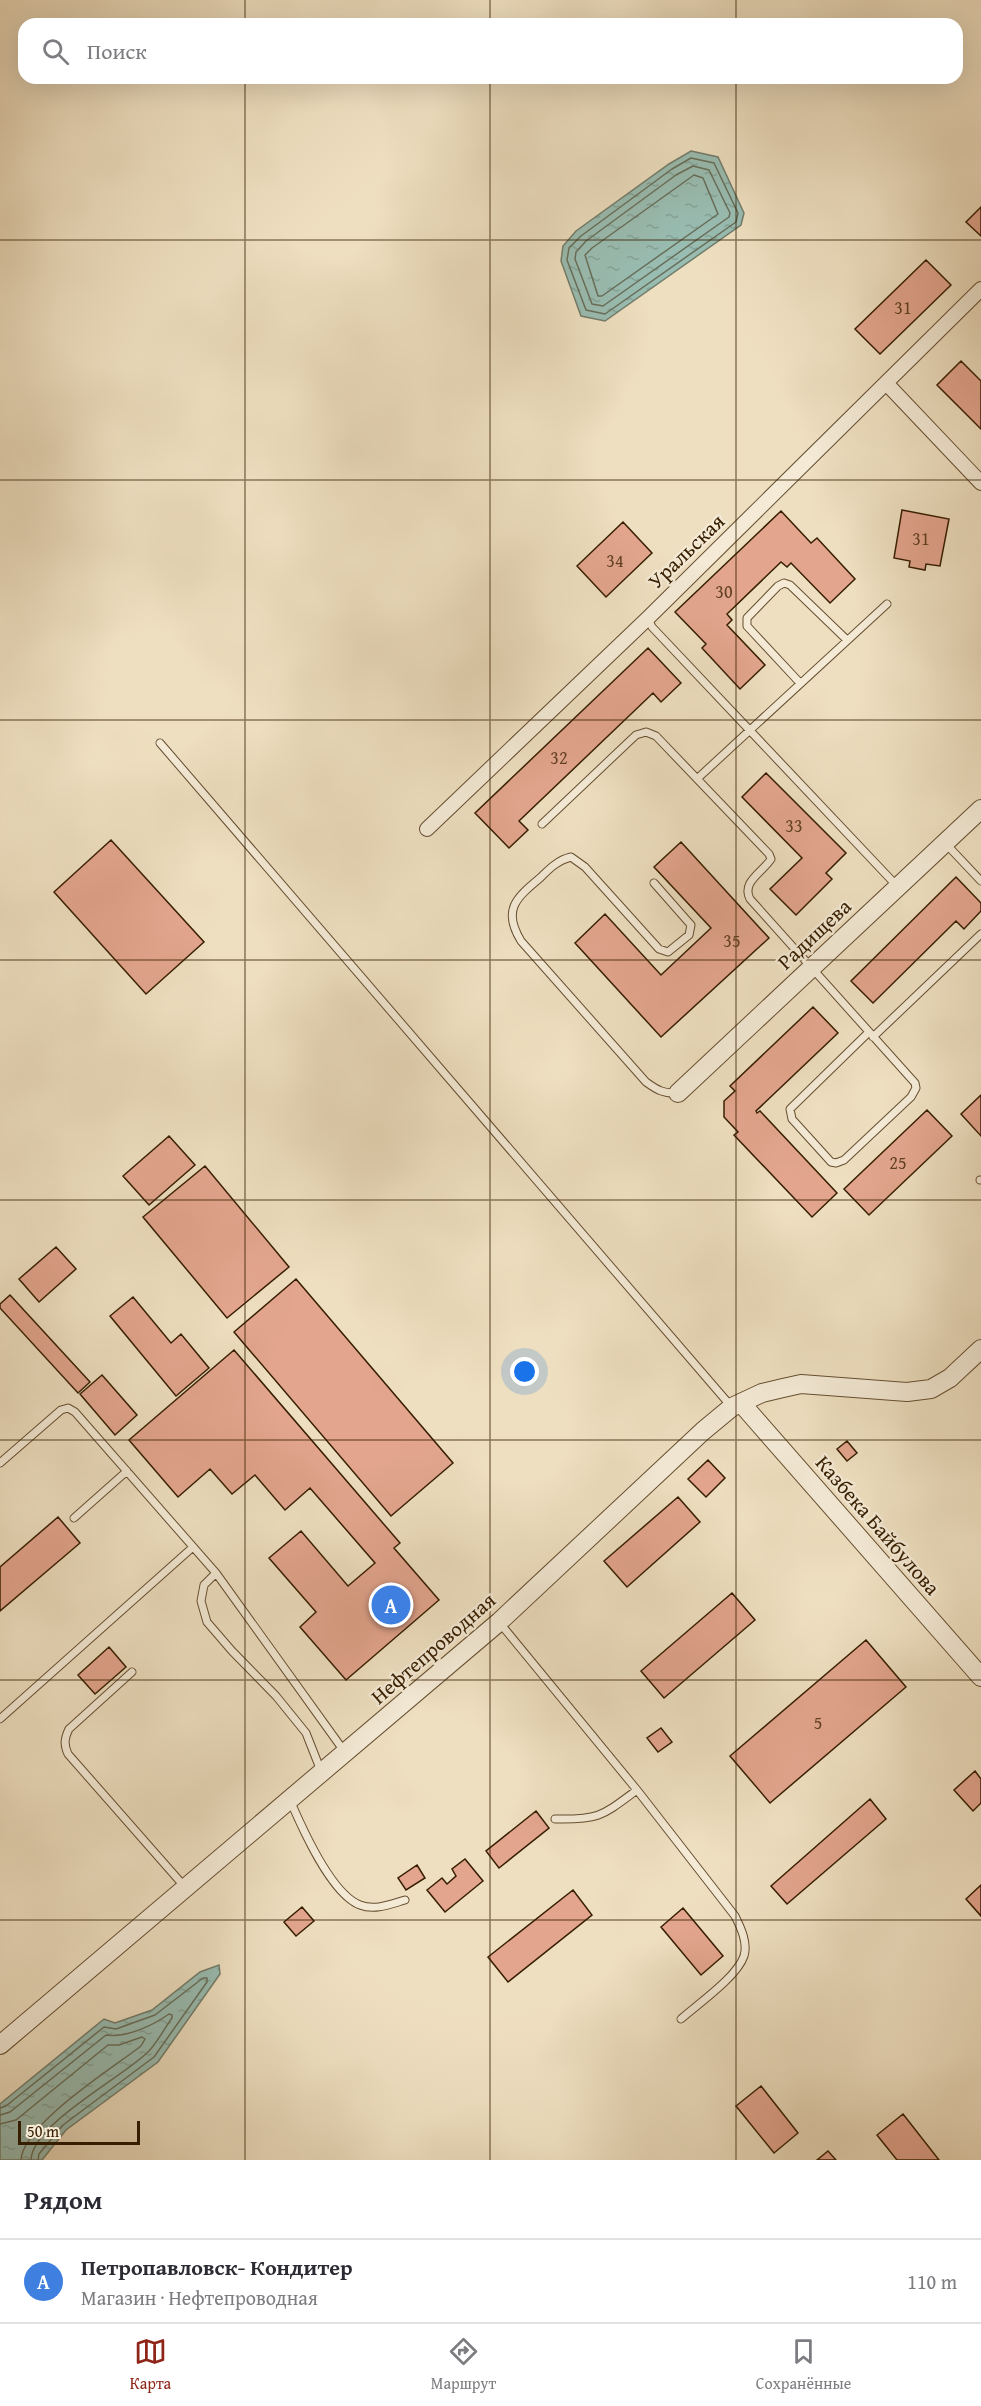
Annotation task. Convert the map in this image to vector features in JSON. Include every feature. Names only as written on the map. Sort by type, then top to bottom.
[{"type":"street","name":"Уральская","points":[[427,829],[648,618],[887,384],[978,299]]},
{"type":"street","points":[[887,384],[981,483]]},
{"type":"street","name":"Радищева","points":[[678,1093],[981,809]]},
{"type":"street","name":"Нефтепроводная","points":[[0,2045],[499,1622],[703,1431],[736,1405],[762,1393],[801,1384],[907,1392],[931,1389],[950,1378],[981,1349]]},
{"type":"street","name":"Казбека Байбулова","points":[[736,1405],[981,1677]]},
{"type":"lane","points":[[800,683],[747,626],[747,618],[778,586],[784,583],[790,585],[847,640]]},
{"type":"lane","points":[[698,778],[887,604]]},
{"type":"lane","points":[[648,618],[652,627],[897,886]]},
{"type":"lane","points":[[542,824],[640,733],[656,736],[769,854],[771,859],[748,885],[747,893],[871,1034],[912,1079],[916,1088],[911,1097],[844,1160],[831,1162],[792,1119],[790,1109],[871,1034],[981,934]]},
{"type":"lane","points":[[160,743],[736,1405]]},
{"type":"lane","points":[[945,843],[981,881]]},
{"type":"lane","points":[[654,883],[691,925],[689,935],[668,952],[659,949],[585,867],[571,857],[555,864],[518,897],[512,911],[512,921],[514,930],[521,941],[646,1082],[667,1094],[678,1093]]},
{"type":"lane","points":[[0,1462],[61,1410],[68,1408],[75,1412],[216,1573],[345,1753]]},
{"type":"lane","points":[[74,1518],[127,1471]]},
{"type":"lane","points":[[0,1719],[193,1547]]},
{"type":"lane","points":[[216,1573],[204,1585],[201,1601],[207,1622],[276,1696],[306,1733],[321,1773]]},
{"type":"lane","points":[[499,1622],[735,1916],[744,1934],[745,1954],[738,1969],[681,2019]]},
{"type":"lane","points":[[132,1672],[69,1730],[64,1741],[68,1754],[186,1888]]},
{"type":"lane","points":[[555,1819],[592,1818],[606,1813],[636,1790]]},
{"type":"lane","points":[[290,1800],[307,1839],[339,1890],[348,1898],[360,1905],[372,1908],[405,1900]]},
{"type":"water","points":[[691,151],[718,157],[744,213],[741,225],[605,321],[581,316],[561,261],[563,246],[576,231],[669,164]]},
{"type":"water","points":[[219,1965],[220,1974],[158,2062],[66,2130],[42,2160],[0,2160],[0,2104],[104,2019],[115,2023],[152,2010],[200,1972]]},
{"type":"building","points":[[981,207],[981,236],[966,222]]},
{"type":"building","points":[[926,260],[951,285],[880,354],[855,329]]},
{"type":"building","points":[[961,361],[981,381],[981,429],[937,385]]},
{"type":"building","points":[[902,510],[949,519],[940,566],[926,564],[925,570],[909,567],[910,561],[894,558]]},
{"type":"building","points":[[781,511],[811,543],[817,538],[855,579],[830,603],[791,563],[787,567],[781,562],[727,614],[732,620],[727,625],[765,665],[740,689],[702,648],[706,644],[675,612]]},
{"type":"building","points":[[623,522],[652,553],[606,597],[577,566]]},
{"type":"building","points":[[648,648],[681,683],[661,702],[653,693],[519,821],[528,830],[509,848],[475,813]]},
{"type":"building","points":[[766,773],[846,853],[826,873],[832,879],[796,915],[770,889],[802,858],[742,797]]},
{"type":"building","points":[[111,840],[204,942],[146,994],[54,892]]},
{"type":"building","points":[[681,842],[769,938],[661,1037],[575,943],[605,914],[661,975],[711,928],[654,867]]},
{"type":"building","points":[[956,877],[981,903],[981,911],[964,929],[956,921],[873,1003],[851,981]]},
{"type":"building","points":[[813,1007],[838,1033],[756,1111],[757,1113],[760,1111],[837,1193],[812,1217],[734,1135],[738,1132],[724,1117],[724,1101],[735,1091],[730,1086]]},
{"type":"building","points":[[981,1095],[981,1136],[961,1114]]},
{"type":"building","points":[[927,1110],[952,1136],[869,1215],[844,1189]]},
{"type":"building","points":[[169,1136],[195,1165],[149,1205],[123,1176]]},
{"type":"building","points":[[205,1166],[289,1267],[227,1318],[143,1217]]},
{"type":"building","points":[[56,1247],[76,1269],[39,1302],[19,1279]]},
{"type":"building","points":[[296,1279],[453,1463],[391,1516],[234,1332]]},
{"type":"building","points":[[10,1295],[90,1382],[78,1393],[0,1308],[0,1304]]},
{"type":"building","points":[[133,1297],[171,1343],[181,1334],[209,1368],[176,1396],[110,1316]]},
{"type":"building","points":[[234,1350],[400,1543],[394,1548],[439,1600],[346,1680],[300,1627],[316,1612],[269,1558],[301,1531],[348,1586],[375,1563],[310,1488],[285,1510],[255,1475],[232,1494],[210,1469],[178,1497],[129,1440]]},
{"type":"building","points":[[102,1375],[137,1415],[115,1435],[80,1394]]},
{"type":"building","points":[[847,1441],[857,1453],[847,1461],[837,1449]]},
{"type":"building","points":[[708,1460],[725,1478],[706,1497],[688,1479]]},
{"type":"building","points":[[678,1497],[700,1522],[627,1587],[604,1561]]},
{"type":"building","points":[[58,1517],[80,1543],[0,1611],[0,1567]]},
{"type":"building","points":[[732,1593],[755,1620],[664,1698],[641,1671]]},
{"type":"building","points":[[866,1640],[906,1687],[770,1803],[730,1756]]},
{"type":"building","points":[[109,1647],[126,1667],[95,1694],[78,1675]]},
{"type":"building","points":[[661,1728],[672,1742],[658,1752],[647,1738]]},
{"type":"building","points":[[975,1771],[981,1779],[981,1803],[973,1811],[954,1790]]},
{"type":"building","points":[[870,1799],[886,1819],[787,1904],[771,1886]]},
{"type":"building","points":[[536,1811],[549,1828],[499,1868],[486,1851]]},
{"type":"building","points":[[465,1859],[483,1881],[445,1912],[427,1890],[442,1878],[447,1884],[456,1876],[452,1869]]},
{"type":"building","points":[[417,1865],[425,1878],[406,1890],[398,1878]]},
{"type":"building","points":[[981,1885],[981,1916],[966,1899]]},
{"type":"building","points":[[573,1890],[592,1915],[508,1982],[488,1957]]},
{"type":"building","points":[[302,1907],[314,1921],[296,1936],[284,1922]]},
{"type":"building","points":[[683,1908],[723,1956],[701,1975],[661,1927]]},
{"type":"building","points":[[761,2086],[798,2133],[774,2153],[736,2106]]},
{"type":"building","points":[[903,2114],[939,2160],[897,2160],[877,2135]]},
{"type":"building","points":[[828,2151],[836,2160],[817,2160]]},
{"type":"place","name":"Петропавловск- Кондитер","points":[[391,1605]]}]
